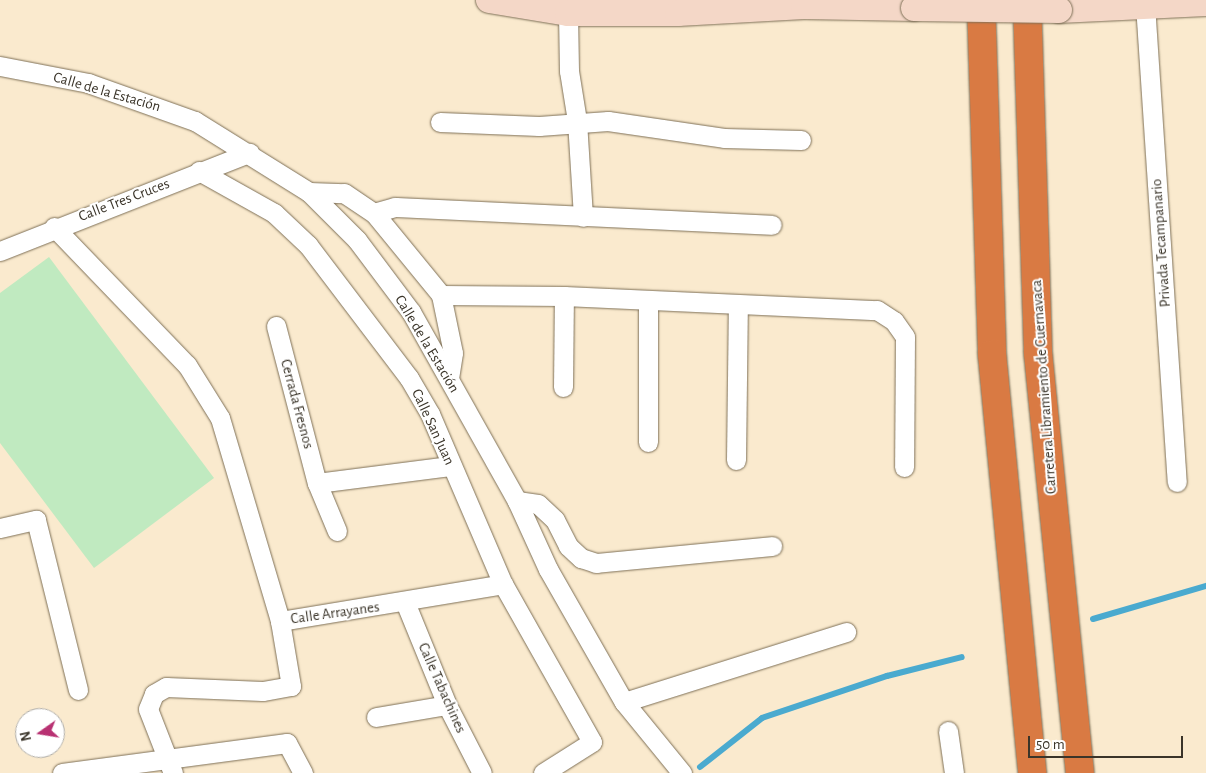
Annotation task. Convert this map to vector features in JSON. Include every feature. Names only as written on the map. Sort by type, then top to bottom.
[{"type":"highway","points":[[980,0],[992,354],[1032,773]]},
{"type":"highway","name":"Carretera Libramiento de Cuernavaca","points":[[1027,0],[1038,353],[1080,773]]},
{"type":"street","points":[[489,0],[568,12],[678,13],[804,6],[1059,10],[1145,4],[1206,3]]},
{"type":"street","name":"Privada Tecampanario","points":[[1145,4],[1177,482]]},
{"type":"street","points":[[568,12],[568,71],[577,121],[583,217]]},
{"type":"street","name":"Calle de la Estación","points":[[0,66],[88,84],[147,101],[195,121],[249,152],[308,192],[357,240],[411,312],[517,501],[548,569],[624,702],[682,773]]},
{"type":"street","points":[[440,122],[539,126],[577,121],[608,121],[724,138],[802,140]]},
{"type":"street","name":"Calle Tres Cruces","points":[[0,251],[54,227],[249,152]]},
{"type":"street","name":"Calle San Juan","points":[[199,171],[274,213],[308,245],[410,378],[430,414],[450,466],[503,584],[592,742],[543,773]]},
{"type":"street","points":[[308,192],[344,193],[374,213],[441,295],[452,353],[449,378]]},
{"type":"street","points":[[374,213],[396,207],[772,225]]},
{"type":"street","points":[[54,227],[187,365],[220,418],[280,621]]},
{"type":"street","points":[[441,295],[564,296],[877,310],[894,321],[905,337],[904,466]]},
{"type":"street","points":[[563,387],[564,296]]},
{"type":"street","points":[[648,301],[648,442]]},
{"type":"street","points":[[736,460],[738,305]]},
{"type":"street","name":"Cerrada Fresnos","points":[[276,326],[317,482],[337,531]]},
{"type":"street","points":[[317,482],[450,466]]},
{"type":"street","points":[[517,501],[538,504],[556,520],[568,546],[580,558],[596,563],[772,546]]},
{"type":"street","points":[[0,528],[36,520],[78,690]]},
{"type":"street","name":"Calle Arrayanes","points":[[170,766],[148,709],[154,694],[166,687],[262,691],[291,686],[280,621],[405,602],[503,584]]},
{"type":"street","name":"Calle Tabachines","points":[[405,602],[447,705],[482,773]]},
{"type":"street","points":[[624,702],[846,632]]},
{"type":"street","points":[[376,717],[447,705]]},
{"type":"street","points":[[948,731],[954,773]]},
{"type":"street","points":[[62,773],[170,766],[287,743],[303,773]]},
{"type":"green space","points":[[49,257],[214,478],[94,568],[0,443],[0,293]]},
{"type":"waterway","points":[[1093,619],[1206,586]]},
{"type":"waterway","points":[[700,767],[762,718],[887,676],[962,657]]}]
